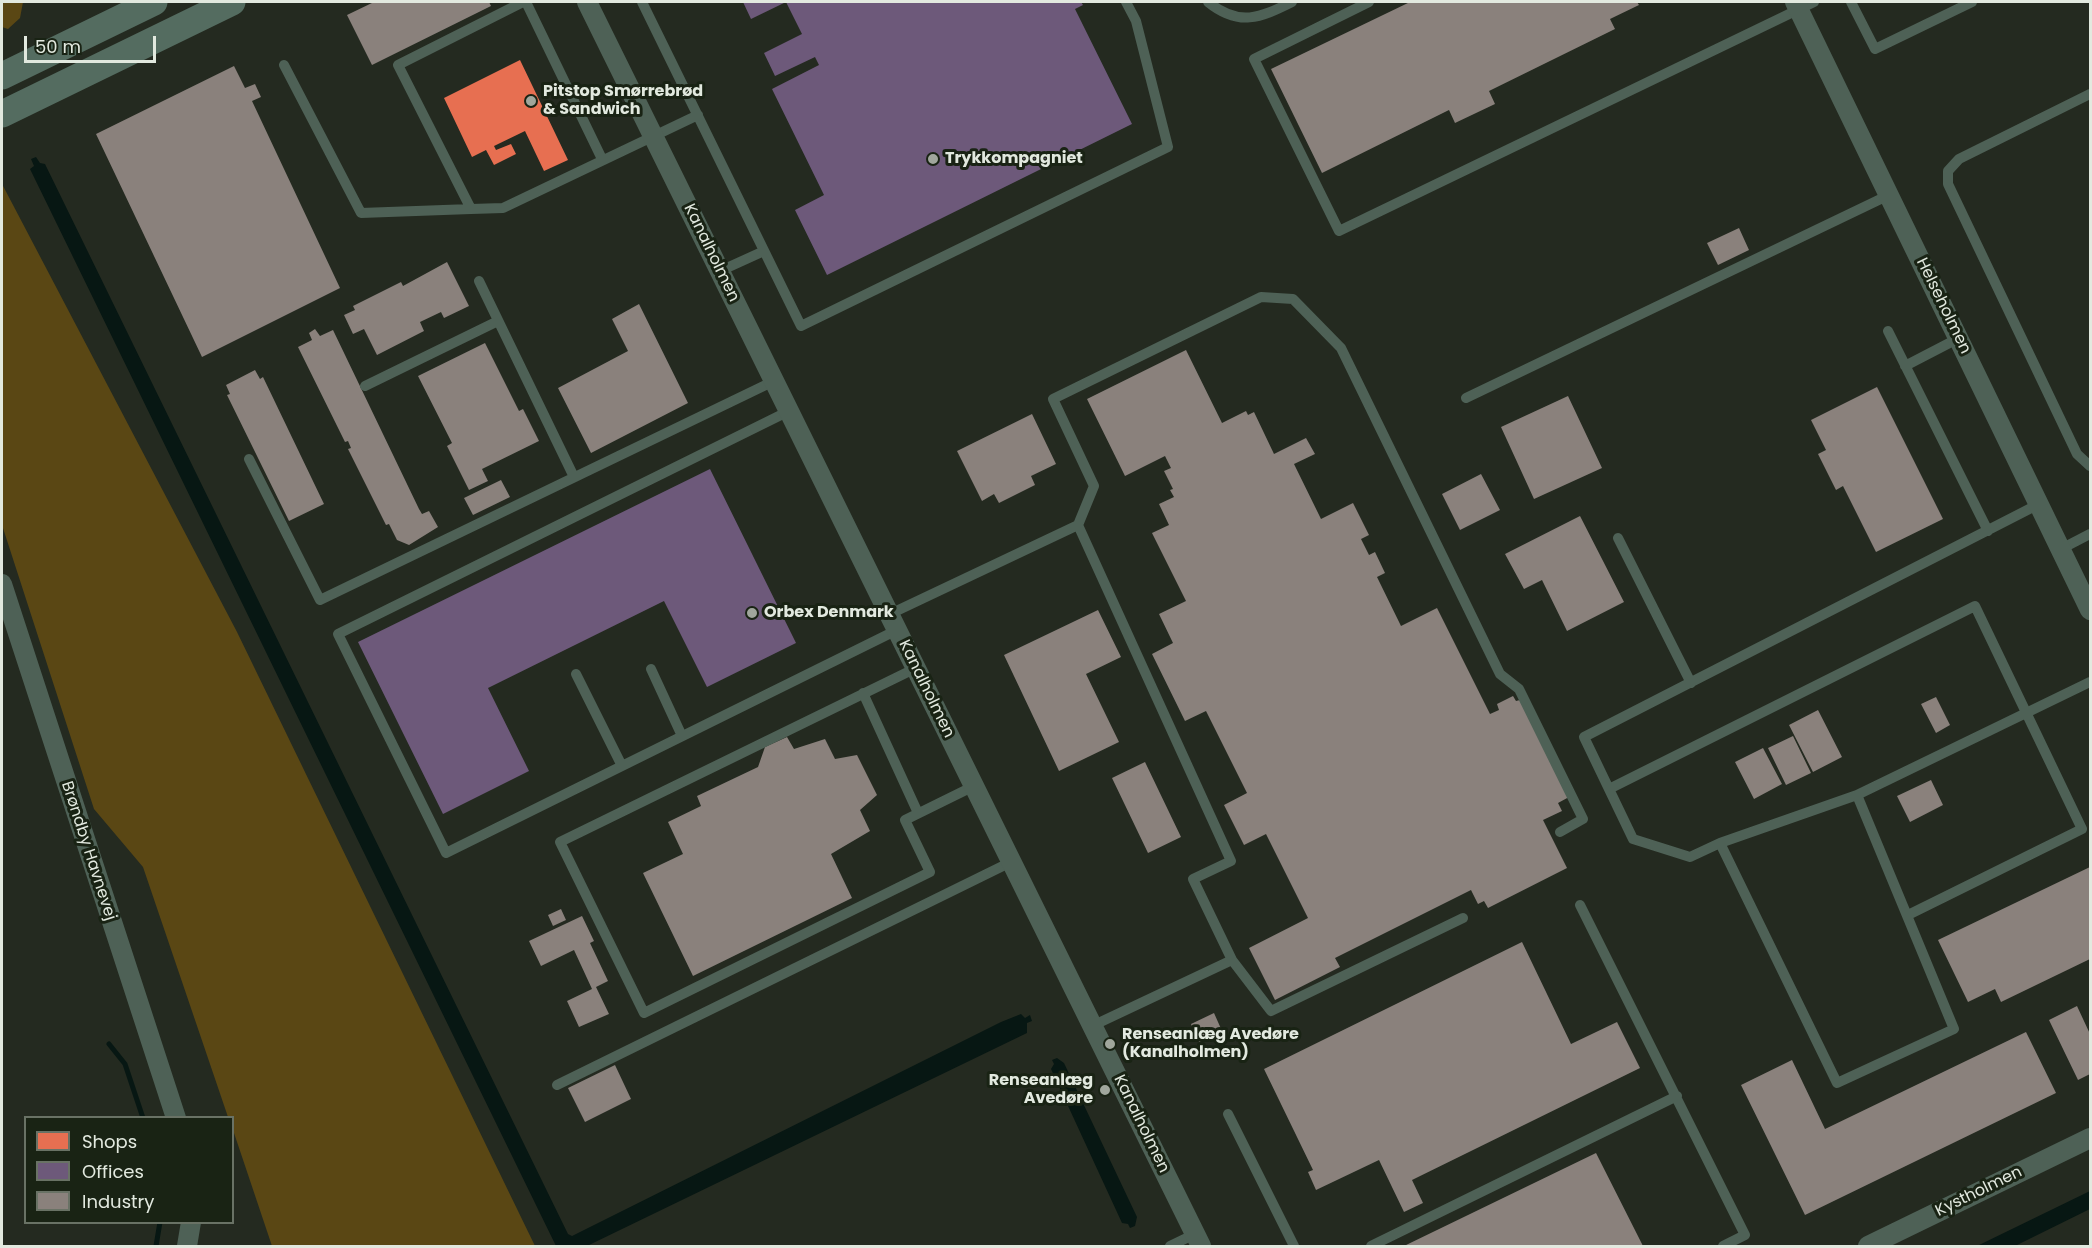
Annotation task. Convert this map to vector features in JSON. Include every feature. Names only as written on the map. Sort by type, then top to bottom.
[{"type":"street","points":[[2,76],[154,2]]},
{"type":"street","points":[[2,114],[232,2]]},
{"type":"street","name":"Kanalholmen","points":[[587,2],[1198,1240]]},
{"type":"street","name":"Helseholmen","points":[[1802,4],[1889,195],[2091,610]]},
{"type":"street","name":"Brøndby Havnevej","points":[[2,584],[175,1116]]},
{"type":"street","name":"Kystholmen","points":[[1868,1246],[2091,1138]]},
{"type":"street","points":[[187,1246],[191,1224]]},
{"type":"lane","points":[[471,209],[398,65],[525,2],[602,159]]},
{"type":"lane","points":[[642,2],[801,326],[1168,147],[1136,21],[1126,2]]},
{"type":"lane","points":[[1208,2],[1223,14],[1250,19],[1292,2]]},
{"type":"lane","points":[[1369,2],[1254,59],[1339,231],[1802,4]]},
{"type":"lane","points":[[1851,2],[1875,49],[1972,2]]},
{"type":"lane","points":[[284,65],[361,213],[503,208],[653,134],[698,115]]},
{"type":"lane","points":[[2091,93],[1959,159],[1948,171],[1948,184],[2077,454],[2091,466]]},
{"type":"lane","points":[[1466,399],[1889,195]]},
{"type":"lane","points":[[720,271],[764,251]]},
{"type":"lane","points":[[479,281],[574,477]]},
{"type":"lane","points":[[789,411],[338,634],[446,853],[682,736],[1078,525],[1094,486],[1053,399],[1261,297],[1293,299],[1341,348],[1500,674],[1520,689],[1583,819],[1560,832]]},
{"type":"lane","points":[[365,386],[498,321]]},
{"type":"lane","points":[[1888,331],[1988,531]]},
{"type":"lane","points":[[1905,366],[1959,338]]},
{"type":"lane","points":[[249,459],[320,600],[774,381]]},
{"type":"lane","points":[[2039,504],[1584,737],[1633,838],[1690,857],[1720,843],[1857,795],[2091,682]]},
{"type":"lane","points":[[1078,525],[1231,861],[1193,879],[1232,960],[1271,1011],[1463,918]]},
{"type":"lane","points":[[2061,549],[2091,534]]},
{"type":"lane","points":[[1618,538],[1691,683]]},
{"type":"lane","points":[[1609,789],[1975,606],[2082,829],[1908,915]]},
{"type":"lane","points":[[916,668],[560,842],[644,1013],[930,872],[905,820],[974,786]]},
{"type":"lane","points":[[651,669],[682,736]]},
{"type":"lane","points":[[576,674],[622,766]]},
{"type":"lane","points":[[863,693],[918,813]]},
{"type":"lane","points":[[1720,843],[1837,1083],[1953,1029],[1857,795]]},
{"type":"lane","points":[[557,1085],[1011,862]]},
{"type":"lane","points":[[1580,905],[1745,1236],[1723,1246]]},
{"type":"lane","points":[[1092,1026],[1232,960]]},
{"type":"lane","points":[[1371,1246],[1677,1096]]},
{"type":"lane","points":[[1228,1114],[1294,1246]]},
{"type":"lane","points":[[1170,1246],[1198,1240]]},
{"type":"shaded area","points":[[2,2],[23,2],[20,18],[8,29],[2,27]]},
{"type":"shaded area","points":[[36,157],[40,163],[45,164],[568,1234],[572,1236],[1001,1022],[1021,1014],[1025,1018],[1030,1015],[1032,1021],[1027,1023],[1027,1033],[587,1246],[556,1246],[30,169],[34,166],[31,159]]},
{"type":"shaded area","points":[[2,184],[237,632],[535,1246],[272,1246],[234,1133],[234,1116],[228,1116],[143,867],[94,809],[2,525]]},
{"type":"shaded area","points":[[1057,1058],[1064,1063],[1137,1217],[1135,1226],[1130,1228],[1128,1224],[1122,1223],[1051,1069],[1054,1064],[1052,1060]]},
{"type":"shaded area","points":[[2090,1191],[2090,1209],[2015,1246],[1977,1246]]},
{"type":"building: Shops","points":[[520,60],[568,160],[544,171],[525,131],[494,146],[496,150],[511,144],[516,154],[494,165],[486,150],[472,157],[444,98]]},
{"type":"building: Offices","points":[[743,2],[786,2],[751,19]]},
{"type":"building: Offices","name":"Trykkompagniet","points":[[786,2],[1081,2],[1083,5],[1075,9],[1132,124],[827,275],[795,210],[824,195],[772,89],[819,65],[815,57],[775,76],[764,53],[802,34]]},
{"type":"building: Offices","points":[[710,469],[796,643],[707,687],[664,601],[488,688],[529,771],[443,814],[358,642]]},
{"type":"building: Industry","points":[[374,2],[489,2],[491,6],[372,65],[347,15]]},
{"type":"building: Industry","points":[[1410,2],[1637,2],[1639,5],[1610,19],[1615,29],[1489,91],[1495,104],[1455,123],[1449,110],[1322,173],[1271,69]]},
{"type":"building: Industry","points":[[234,66],[245,88],[255,84],[261,97],[252,101],[340,288],[202,357],[96,134]]},
{"type":"building: Industry","points":[[1739,228],[1749,250],[1718,265],[1707,243]]},
{"type":"building: Industry","points":[[447,262],[469,306],[444,318],[441,312],[420,322],[424,331],[377,355],[364,329],[353,334],[344,315],[355,310],[353,306],[401,282],[403,286]]},
{"type":"building: Industry","points":[[639,304],[688,403],[591,453],[558,388],[628,351],[612,319]]},
{"type":"building: Industry","points":[[315,329],[320,336],[333,330],[419,509],[422,514],[429,511],[438,527],[409,545],[397,540],[389,524],[386,525],[348,449],[351,448],[348,441],[345,442],[298,347],[312,340],[309,333]]},
{"type":"building: Industry","points":[[485,343],[519,411],[523,409],[539,441],[482,469],[488,481],[469,490],[447,446],[452,443],[418,376]]},
{"type":"building: Industry","points":[[1186,350],[1222,423],[1246,411],[1248,415],[1254,412],[1274,454],[1306,438],[1315,454],[1294,464],[1321,519],[1353,503],[1369,535],[1361,539],[1369,555],[1375,552],[1385,573],[1377,577],[1401,626],[1437,608],[1490,714],[1499,710],[1497,704],[1513,696],[1516,701],[1520,700],[1569,797],[1558,803],[1562,811],[1543,820],[1567,868],[1488,908],[1484,901],[1478,904],[1471,890],[1335,958],[1340,967],[1275,1000],[1249,948],[1308,918],[1266,834],[1244,845],[1224,805],[1247,793],[1206,711],[1185,721],[1152,654],[1173,643],[1159,614],[1186,601],[1152,533],[1169,525],[1159,504],[1174,497],[1170,490],[1173,489],[1164,471],[1171,468],[1165,456],[1125,476],[1087,399]]},
{"type":"building: Industry","points":[[255,370],[260,379],[263,377],[324,504],[289,521],[227,395],[230,394],[226,385]]},
{"type":"building: Industry","points":[[1877,387],[1943,519],[1876,552],[1843,486],[1836,490],[1818,454],[1826,450],[1811,420]]},
{"type":"building: Industry","points":[[1568,396],[1602,468],[1534,499],[1501,427]]},
{"type":"building: Industry","points":[[1032,414],[1056,464],[1031,476],[1035,485],[999,503],[994,494],[982,501],[957,451]]},
{"type":"building: Industry","points":[[1481,474],[1500,510],[1460,530],[1442,494]]},
{"type":"building: Industry","points":[[501,480],[510,497],[473,515],[464,498]]},
{"type":"building: Industry","points":[[1580,516],[1624,602],[1567,631],[1542,580],[1524,589],[1505,554]]},
{"type":"building: Industry","points":[[1098,610],[1121,657],[1086,674],[1119,742],[1059,771],[1004,655]]},
{"type":"building: Industry","points":[[1936,697],[1950,725],[1936,733],[1921,704]]},
{"type":"building: Industry","points":[[1818,710],[1842,757],[1813,772],[1789,725]]},
{"type":"building: Industry","points":[[1793,736],[1811,773],[1786,785],[1768,748]]},
{"type":"building: Industry","points":[[787,737],[794,749],[825,739],[835,759],[857,755],[877,795],[860,810],[870,831],[831,854],[852,898],[693,976],[643,873],[683,854],[668,822],[701,806],[697,796],[758,767],[765,747]]},
{"type":"building: Industry","points":[[1763,748],[1782,784],[1754,799],[1735,762]]},
{"type":"building: Industry","points":[[1145,762],[1181,837],[1148,853],[1112,778]]},
{"type":"building: Industry","points":[[1931,780],[1943,805],[1910,822],[1897,796]]},
{"type":"building: Industry","points":[[2090,867],[2090,959],[2001,1002],[1995,989],[1968,1002],[1938,940]]},
{"type":"building: Industry","points":[[561,909],[566,920],[553,926],[548,915]]},
{"type":"building: Industry","points":[[582,916],[594,941],[590,943],[608,981],[596,987],[609,1014],[579,1027],[567,1001],[592,989],[574,950],[541,966],[529,941]]},
{"type":"building: Industry","points":[[1522,942],[1571,1044],[1617,1022],[1640,1068],[1412,1180],[1423,1203],[1404,1212],[1379,1160],[1316,1190],[1308,1172],[1313,1170],[1264,1069]]},
{"type":"building: Industry","points":[[2077,1006],[2090,1034],[2090,1074],[2078,1080],[2049,1020]]},
{"type":"building: Industry","points":[[1214,1013],[1222,1031],[1199,1042],[1191,1024]]},
{"type":"building: Industry","points":[[2026,1032],[2056,1093],[1805,1215],[1741,1085],[1792,1060],[1825,1129]]},
{"type":"building: Industry","points":[[615,1065],[631,1099],[585,1122],[568,1088]]},
{"type":"building: Industry","points":[[1596,1153],[1643,1246],[1404,1246]]},
{"type":"waterway","points":[[109,1044],[125,1064],[142,1116]]},
{"type":"waterway","points":[[156,1246],[160,1224]]},
{"type":"place","name":"Pitstop Smørrebrød & Sandwich","points":[[531,101]]},
{"type":"place","name":"Trykkompagniet","points":[[933,159]]},
{"type":"place","name":"Orbex Denmark","points":[[752,613]]},
{"type":"place","name":"Renseanlæg Avedøre (Kanalholmen)","points":[[1110,1044]]},
{"type":"place","name":"Renseanlæg Avedøre","points":[[1105,1090]]}]
